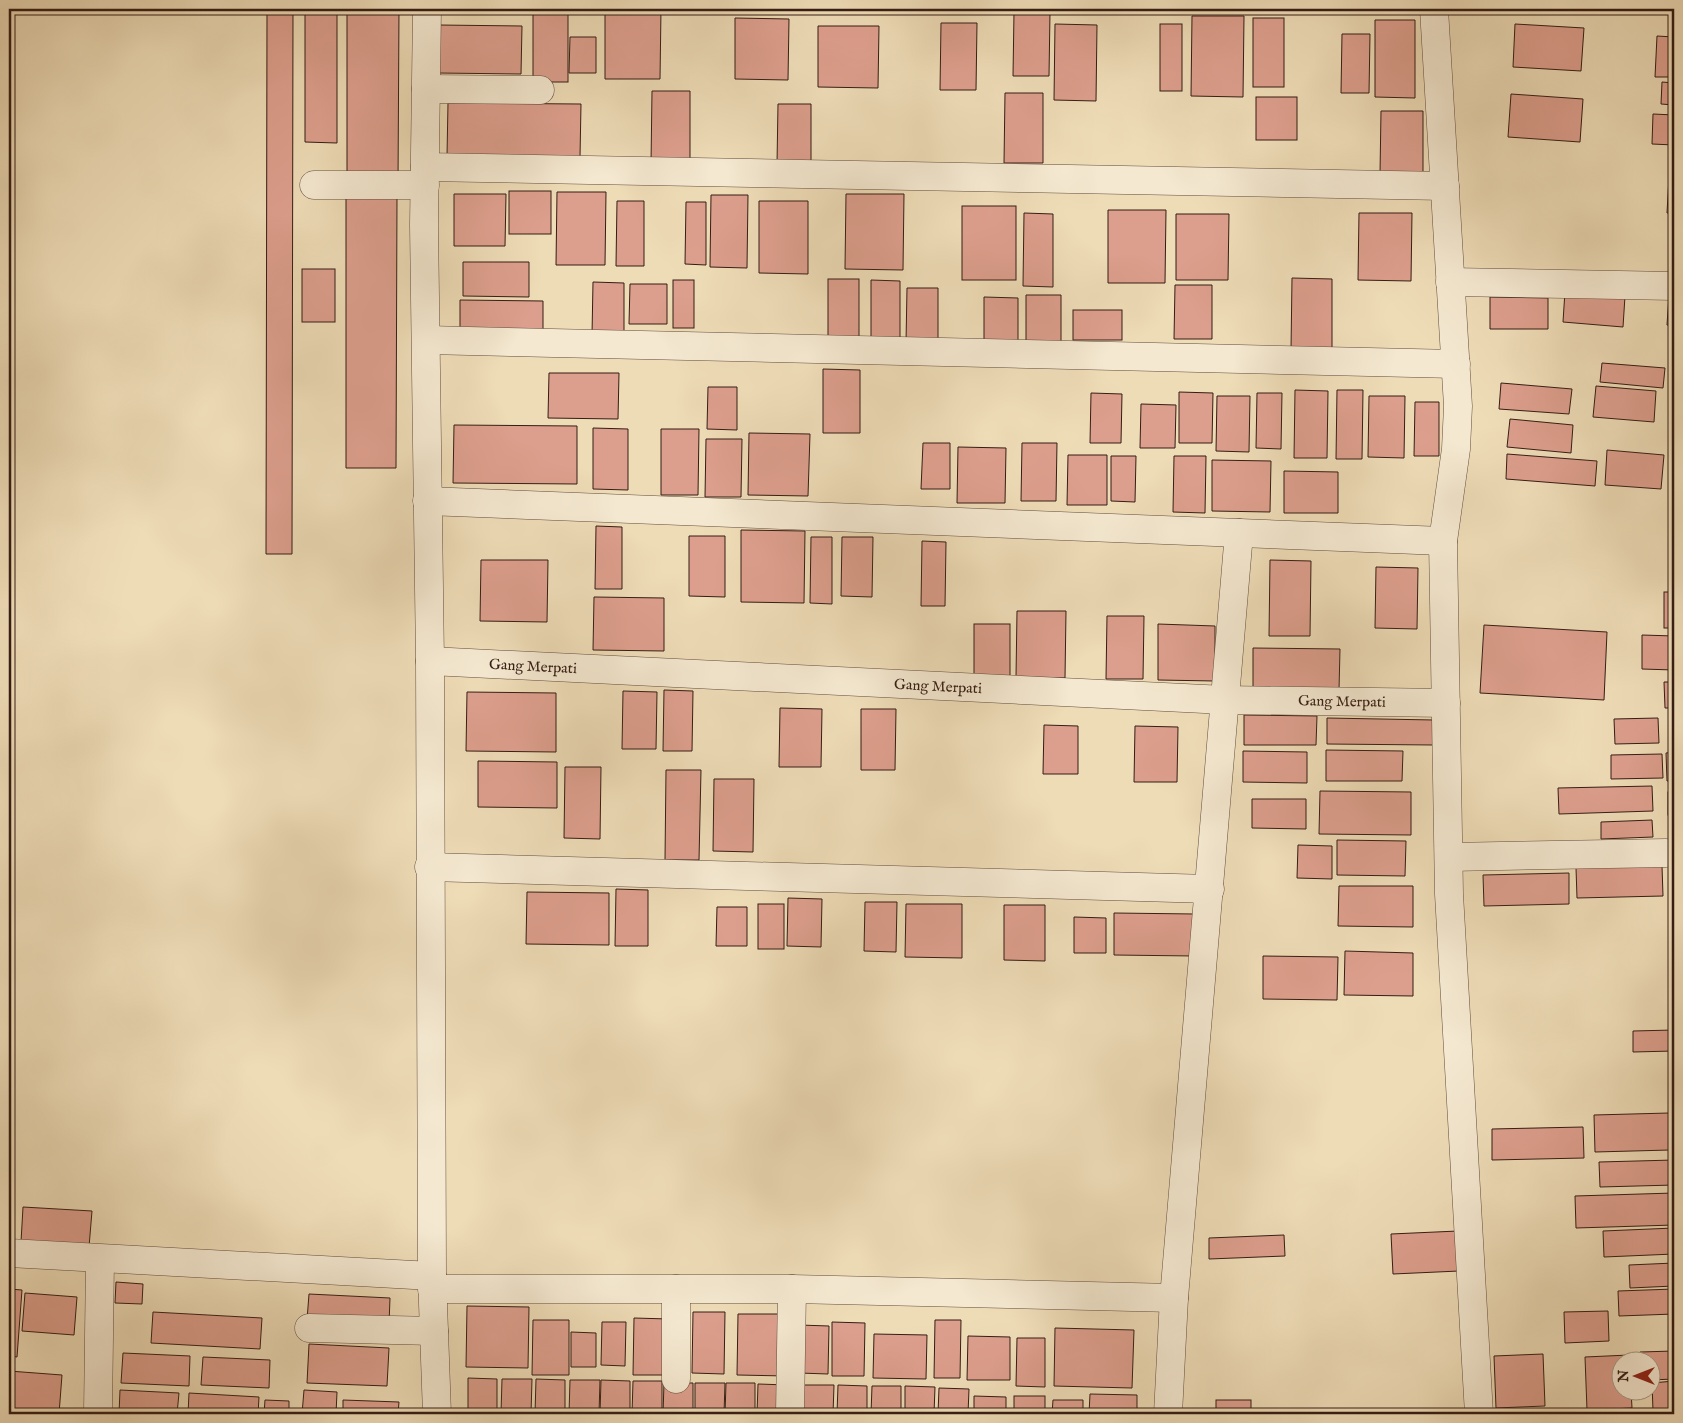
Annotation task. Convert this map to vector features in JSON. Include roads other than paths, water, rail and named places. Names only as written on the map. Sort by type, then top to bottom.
[{"type":"street","points":[[427,9],[425,176],[430,662],[429,866],[432,1283],[437,1414]]},
{"type":"street","points":[[1434,9],[1456,364],[1456,449],[1443,541],[1448,857],[1479,1414]]},
{"type":"street","points":[[426,88],[540,90]]},
{"type":"street","points":[[314,185],[425,176],[1444,186]]},
{"type":"street","points":[[1450,282],[1674,286]]},
{"type":"street","points":[[427,340],[1456,364]]},
{"type":"street","points":[[427,502],[1443,541]]},
{"type":"street","points":[[1168,1414],[1174,1298],[1239,533]]},
{"type":"street","name":"Gang Merpati","points":[[430,662],[1225,700],[1446,703]]},
{"type":"street","points":[[1448,857],[1666,853]]},
{"type":"street","points":[[429,866],[1210,889]]},
{"type":"street","points":[[9,1253],[432,1283],[1174,1298]]},
{"type":"street","points":[[98,1414],[100,1260]]},
{"type":"street","points":[[676,1289],[676,1378]]},
{"type":"street","points":[[790,1414],[792,1289]]},
{"type":"street","points":[[309,1328],[434,1331]]}]
